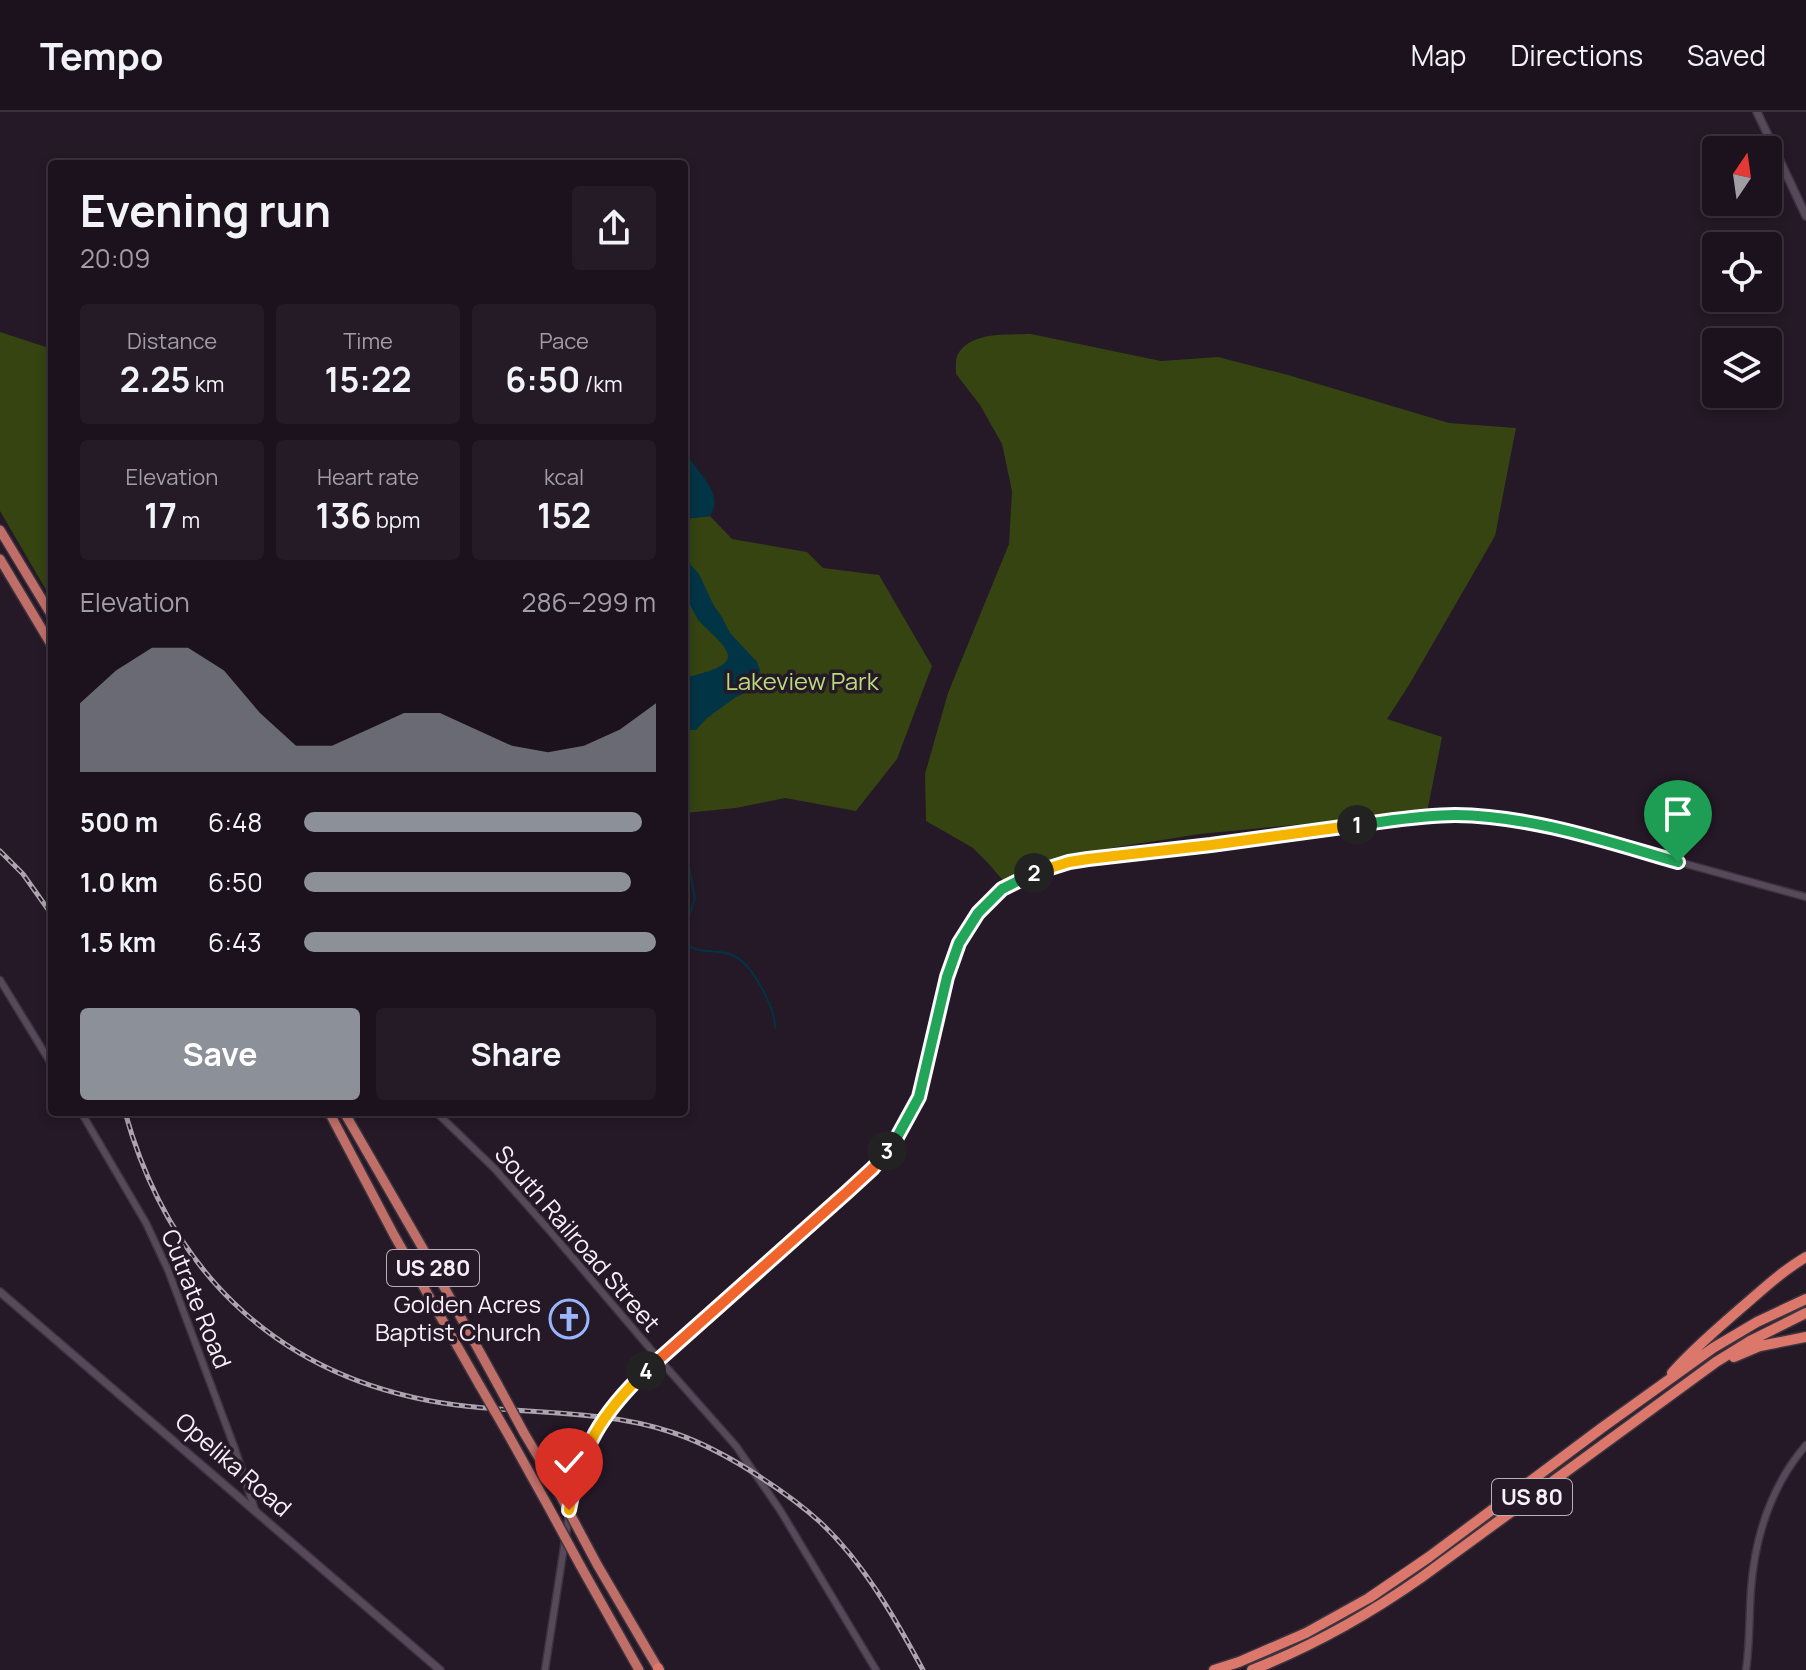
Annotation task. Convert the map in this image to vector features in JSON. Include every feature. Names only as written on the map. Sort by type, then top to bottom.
[{"type":"highway","points":[[0,530],[48,609]]},
{"type":"highway","points":[[0,559],[48,639]]},
{"type":"highway","name":"US 280","points":[[331,1116],[388,1224],[639,1670]]},
{"type":"highway","name":"US 280","points":[[346,1116],[659,1669]]},
{"type":"highway","points":[[1657,1389],[1700,1343],[1766,1286],[1806,1257]]},
{"type":"highway","name":"US 80","points":[[1214,1670],[1306,1633],[1369,1598],[1735,1335],[1806,1299]]},
{"type":"highway","name":"US 80","points":[[1252,1670],[1325,1637],[1401,1592],[1716,1362],[1806,1313]]},
{"type":"highway","points":[[1680,1388],[1760,1346],[1806,1337]]},
{"type":"main road","points":[[1757,112],[1806,216]]},
{"type":"main road","name":"Opelika Road","points":[[0,1292],[440,1670]]},
{"type":"street","points":[[545,1670],[569,1510],[579,1467],[596,1430],[627,1389],[873,1168],[896,1139],[919,1097],[947,977],[959,943],[978,913],[1002,889],[1042,869],[1069,862],[1454,815],[1541,824],[1806,897]]},
{"type":"street","points":[[0,980],[48,1058]]},
{"type":"street","name":"Cutrate Road","points":[[83,1116],[140,1212],[168,1270],[255,1510]]},
{"type":"street","name":"South Railroad Street","points":[[440,1116],[495,1169],[575,1258],[752,1466],[876,1670]]},
{"type":"street","points":[[1746,1670],[1751,1589],[1759,1535],[1782,1477],[1806,1445]]},
{"type":"green space","points":[[0,332],[48,348],[48,593],[0,511]]},
{"type":"green space","points":[[1031,334],[1161,361],[1218,357],[1449,423],[1516,428],[1495,536],[1387,719],[1442,737],[1427,812],[1200,834],[1079,853],[1038,866],[1005,883],[973,848],[926,821],[925,774],[948,693],[1009,544],[1012,491],[1002,444],[980,405],[956,374],[956,358],[964,347],[981,338]]},
{"type":"green space","name":"Lakeview Park","points":[[710,516],[732,539],[807,552],[823,568],[879,575],[932,666],[897,759],[856,811],[785,798],[736,808],[688,813],[688,519]]},
{"type":"water","points":[[688,452],[713,493],[715,501],[710,516],[688,519]]},
{"type":"water","points":[[688,556],[730,633],[757,662],[760,670],[759,678],[748,692],[707,718],[696,730],[688,730],[688,677],[716,668],[728,657],[724,647],[697,618],[688,600]]},
{"type":"waterway","points":[[688,861],[695,899],[688,918]]},
{"type":"waterway","points":[[688,946],[726,953],[740,960],[761,987],[775,1028]]},
{"type":"railway","points":[[0,851],[23,874],[48,909]]},
{"type":"railway","points":[[126,1116],[145,1171],[172,1224],[205,1271],[243,1312],[288,1346],[338,1373],[394,1393],[456,1405],[618,1419],[671,1432],[716,1451],[782,1492],[836,1538],[877,1592],[923,1670]]},
{"type":"place","name":"Golden Acres Baptist Church","points":[[569,1319]]},
{"type":"route","points":[[569,1510],[579,1467],[610,1408],[684,1335],[873,1168],[896,1139],[919,1097],[947,977],[959,943],[978,913],[1002,889],[1042,869],[1069,862],[1454,815],[1541,824],[1678,862]]}]
